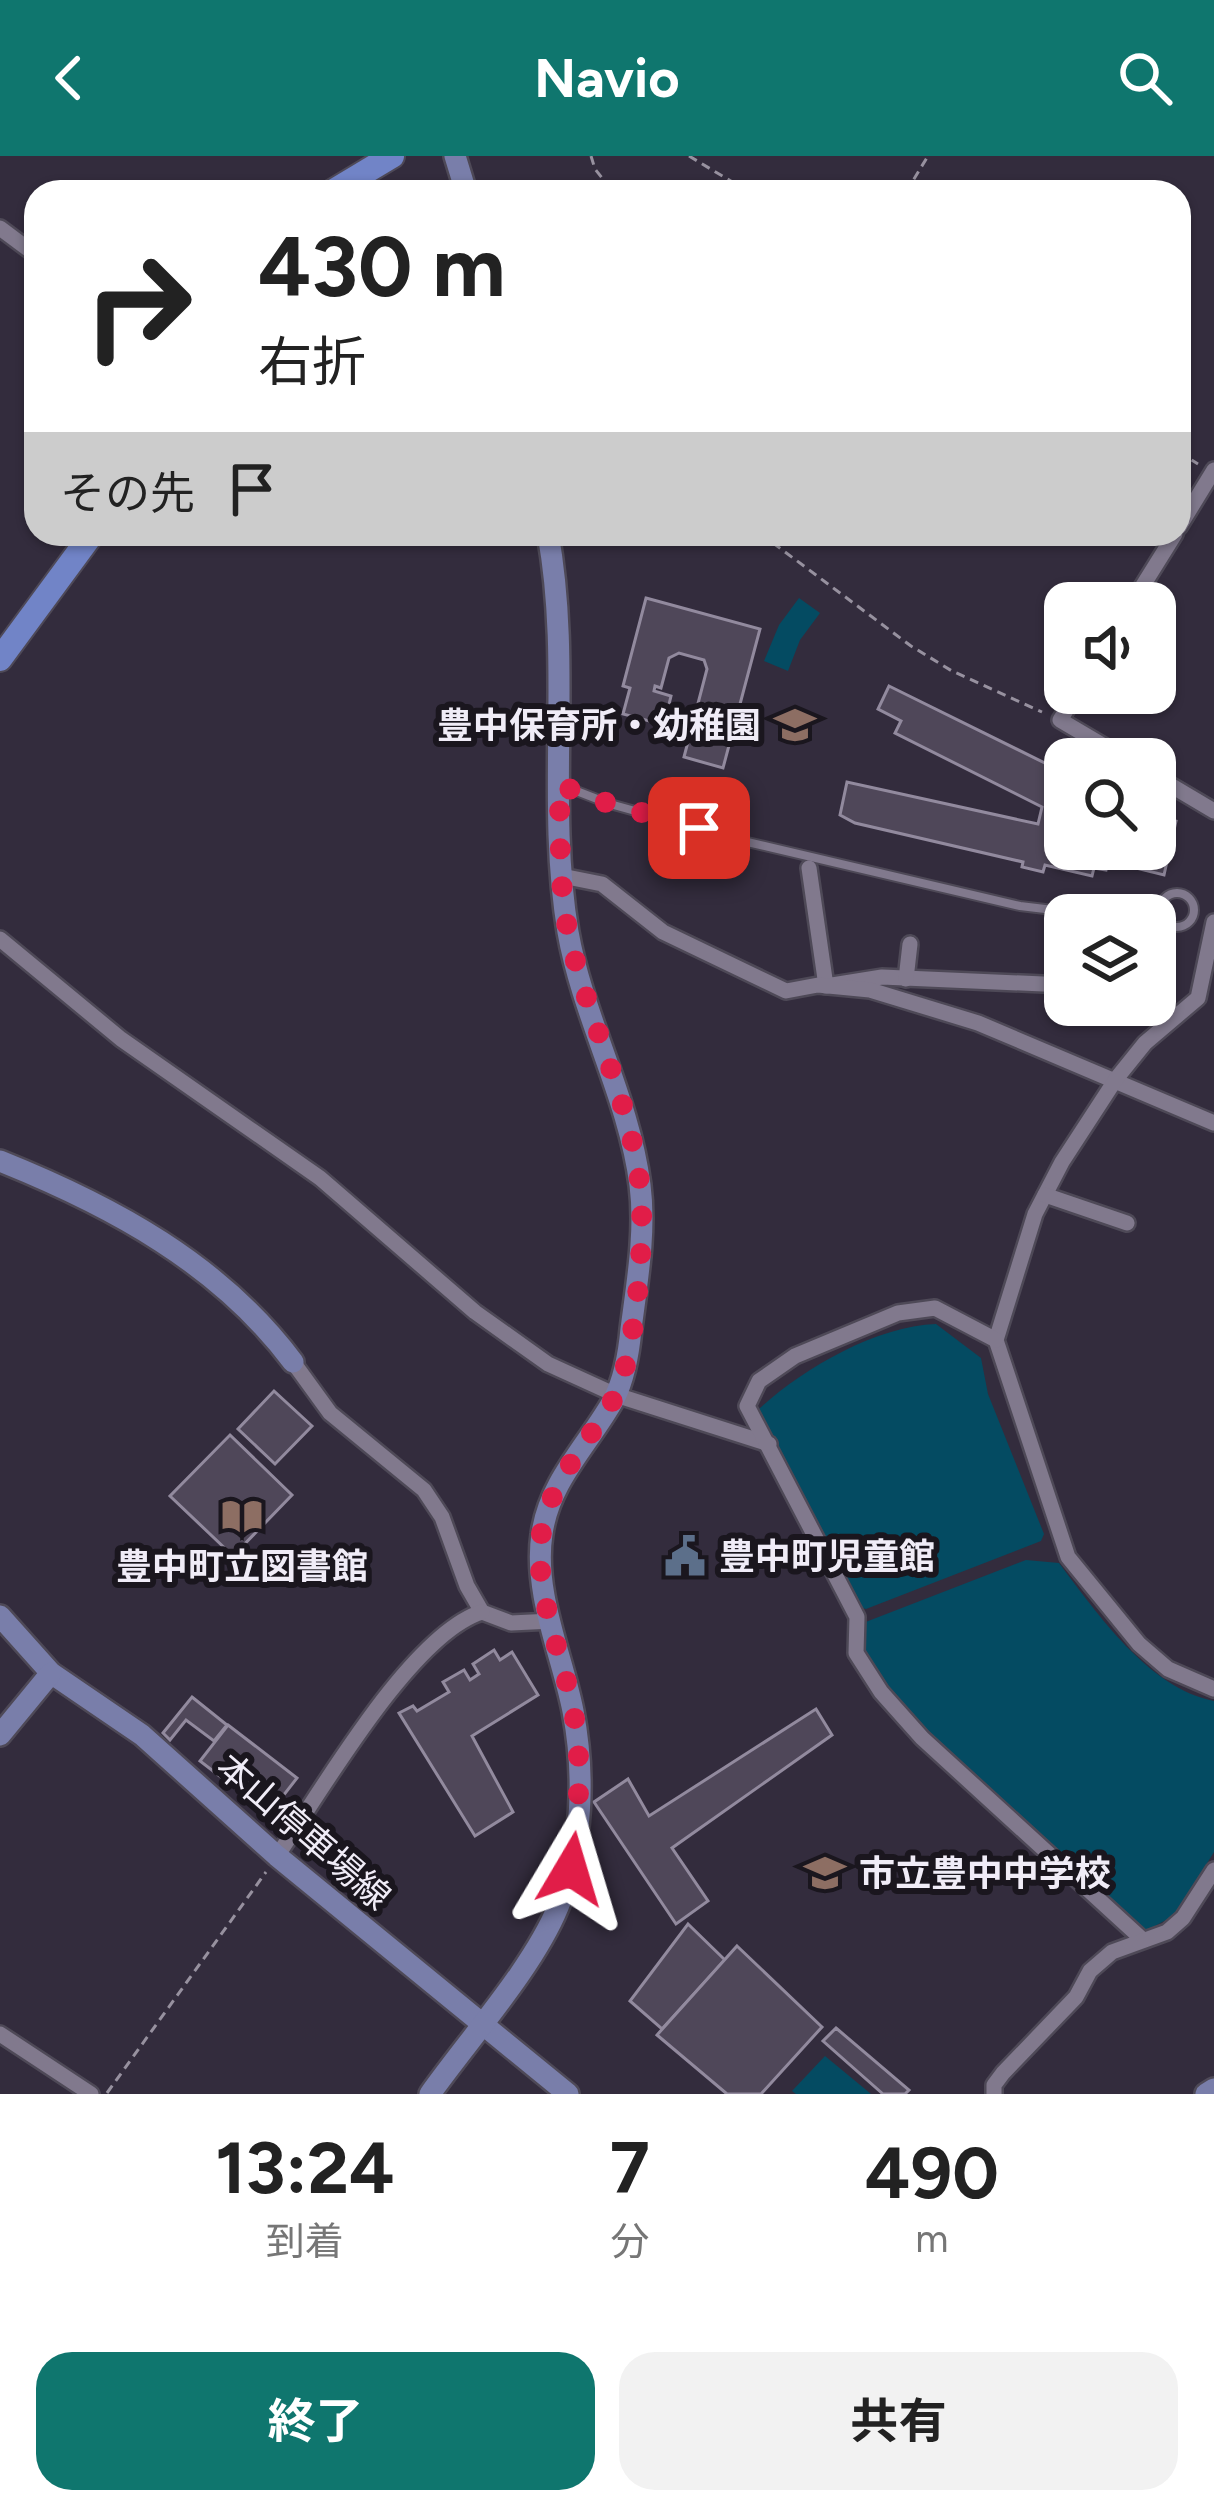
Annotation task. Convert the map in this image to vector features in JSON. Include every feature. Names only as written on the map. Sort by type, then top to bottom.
[{"type":"main road","points":[[352,180],[392,156]]},
{"type":"main road","points":[[0,659],[83,546]]},
{"type":"street","points":[[1191,508],[1213,471]]},
{"type":"street","points":[[430,2094],[534,1952],[571,1869],[580,1770],[574,1713],[540,1567],[542,1534],[559,1481],[616,1395],[631,1335],[642,1226],[640,1183],[568,934],[562,876],[558,642],[549,546]]},
{"type":"street","points":[[1145,582],[1168,546]]},
{"type":"street","points":[[1064,714],[1060,720],[1090,738]]},
{"type":"street","points":[[1176,788],[1214,811]]},
{"type":"street","points":[[809,868],[826,986]]},
{"type":"street","points":[[562,876],[602,884],[663,932],[785,991],[882,977],[1044,985]]},
{"type":"street","points":[[1214,922],[1198,998],[1145,1042],[1116,1078],[1035,1214],[996,1340],[1068,1557],[1138,1644],[1168,1669],[1214,1690]]},
{"type":"street","points":[[0,939],[121,1039],[320,1178],[475,1312],[548,1364],[616,1395],[769,1444]]},
{"type":"street","points":[[906,979],[910,944]]},
{"type":"street","points":[[826,986],[870,991],[979,1023],[1214,1123]]},
{"type":"street","points":[[0,1161],[62,1186],[184,1255],[221,1283],[266,1326],[330,1413],[424,1490],[442,1517],[467,1586],[482,1612]]},
{"type":"street","points":[[1045,1195],[1127,1223]]},
{"type":"street","points":[[996,1340],[934,1308],[898,1313],[795,1356],[759,1381],[747,1406],[857,1617],[856,1653],[880,1692],[922,1738],[1143,1940]]},
{"type":"street","points":[[277,1856],[402,1675],[440,1635],[464,1617],[482,1612],[511,1623],[551,1621]]},
{"type":"street","name":"本山停車場線","points":[[0,1616],[51,1673],[142,1735],[277,1856],[568,2094]]},
{"type":"street","points":[[0,1735],[51,1673]]},
{"type":"street","points":[[994,2094],[1003,2073],[1076,1997],[1090,1971],[1112,1952],[1167,1932],[1207,1895],[1214,1870]]},
{"type":"street","points":[[0,2034],[91,2094]]},
{"type":"street","points":[[1206,2094],[1214,2089]]},
{"type":"lane","points":[[559,785],[743,841],[1044,909]]},
{"type":"lane","points":[[1176,892],[1190,898],[1195,909],[1187,924],[1176,927],[1160,912],[1162,901],[1176,892]]},
{"type":"path","points":[[689,156],[728,180]]},
{"type":"path","points":[[777,546],[911,646],[1060,720]]},
{"type":"path","points":[[106,2094],[277,1856]]},
{"type":"water","points":[[799,598],[820,613],[800,640],[788,671],[764,661],[779,625]]},
{"type":"water","points":[[936,1324],[981,1358],[988,1394],[1044,1534],[1041,1541],[866,1609],[856,1606],[759,1409],[841,1352],[889,1332]]},
{"type":"water","points":[[1026,1560],[1059,1563],[1107,1625],[1146,1665],[1167,1681],[1214,1701],[1214,1852],[1175,1915],[1144,1932],[915,1719],[878,1677],[864,1650],[863,1623]]},
{"type":"water","points":[[825,2056],[871,2094],[792,2091]]},
{"type":"building","points":[[646,598],[760,629],[723,768],[684,757],[707,669],[704,660],[679,653],[669,658],[661,688],[655,686],[654,691],[671,696],[664,725],[623,714],[630,688],[623,686]]},
{"type":"building","points":[[889,686],[1044,763],[1043,872],[1022,867],[1023,862],[855,823],[840,815],[847,782],[1038,824],[1042,807],[895,733],[901,721],[878,709]]},
{"type":"building","points":[[274,1391],[312,1426],[275,1464],[238,1429]]},
{"type":"building","points":[[230,1435],[292,1495],[233,1556],[170,1496]]},
{"type":"building","points":[[494,1650],[500,1660],[512,1652],[538,1695],[472,1736],[513,1812],[475,1836],[399,1713],[413,1706],[417,1711],[449,1692],[443,1682],[464,1670],[470,1680],[479,1674],[473,1664]]},
{"type":"building","points":[[192,1697],[227,1725],[214,1741],[186,1720],[170,1740],[163,1733]]},
{"type":"building","points":[[816,1709],[832,1735],[672,1848],[708,1901],[676,1924],[594,1802],[628,1779],[649,1816]]},
{"type":"building","points":[[228,1725],[297,1778],[269,1814],[200,1761]]},
{"type":"building","points":[[688,1924],[725,1960],[662,2029],[630,2001]]},
{"type":"building","points":[[737,1946],[822,2027],[761,2094],[727,2094],[657,2035]]},
{"type":"building","points":[[836,2028],[909,2090],[883,2094],[823,2041]]},
{"type":"place","name":"豊中保育所・幼稚園","points":[[795,725]]},
{"type":"place","name":"豊中町立図書館","points":[[242,1516]]},
{"type":"place","name":"豊中町児童館","points":[[685,1556]]},
{"type":"place","name":"市立豊中中学校","points":[[825,1873]]},
{"type":"route","points":[[571,1869],[580,1770],[574,1713],[540,1567],[542,1534],[559,1481],[616,1395],[631,1335],[642,1226],[640,1183],[628,1132],[568,934],[559,785],[699,828]]}]
